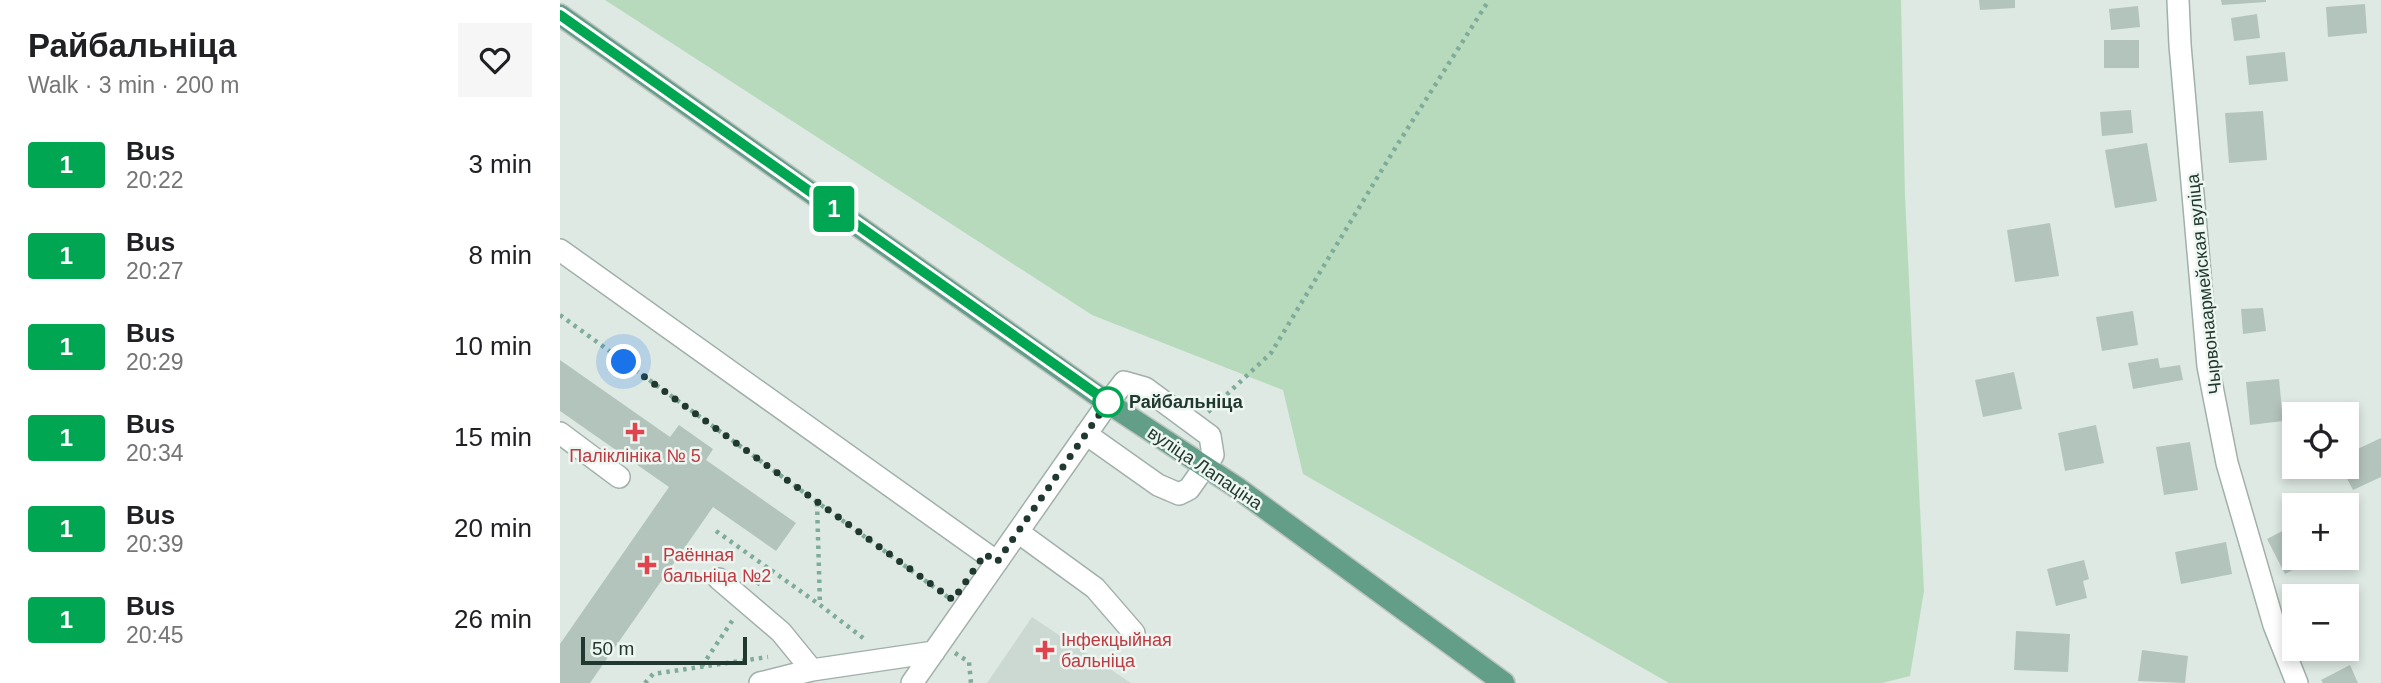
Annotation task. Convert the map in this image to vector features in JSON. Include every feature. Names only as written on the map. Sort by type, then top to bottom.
[{"type":"main road","name":"вуліца Лапаціна","points":[[560,15],[1108,402],[1205,467],[1504,683]]},
{"type":"street","name":"Чырвонаармейская вуліца","points":[[2178,0],[2208,366],[2227,463],[2274,625],[2297,683]]},
{"type":"street","points":[[560,250],[997,562]]},
{"type":"street","points":[[912,683],[1108,402],[1124,382],[1145,388],[1210,436],[1213,455],[1189,489],[1179,494],[1158,485],[1086,434]]},
{"type":"street","points":[[560,433],[620,477]]},
{"type":"street","points":[[1018,532],[1095,589],[1135,633]]},
{"type":"street","points":[[719,579],[781,632],[812,670]]},
{"type":"street","points":[[760,683],[812,670],[934,652]]},
{"type":"path","points":[[1195,425],[1271,353],[1489,0]]},
{"type":"path","points":[[560,315],[953,600]]},
{"type":"path","points":[[817,502],[820,605]]},
{"type":"path","points":[[716,531],[868,642]]},
{"type":"path","points":[[856,644],[880,640]]},
{"type":"path","points":[[645,683],[653,674],[797,653]]},
{"type":"shaded area","name":"Інфекцыйная бальніца","points":[[1032,617],[1131,683],[987,683]]},
{"type":"green space","points":[[605,0],[1901,0],[1905,197],[1924,591],[1910,676],[1882,683],[1669,683],[1303,474],[1283,390],[1092,315]]},
{"type":"building","points":[[1979,0],[2015,0],[2015,8],[1980,10]]},
{"type":"building","points":[[2221,0],[2266,0],[2266,2],[2222,5]]},
{"type":"building","points":[[2365,4],[2367,33],[2328,37],[2326,7]]},
{"type":"building","points":[[2138,6],[2140,27],[2111,30],[2109,9]]},
{"type":"building","points":[[2257,14],[2260,38],[2234,41],[2231,18]]},
{"type":"building","points":[[2104,40],[2139,40],[2139,68],[2104,68]]},
{"type":"building","points":[[2285,52],[2288,81],[2249,85],[2246,56]]},
{"type":"building","points":[[2131,110],[2133,133],[2102,136],[2100,112]]},
{"type":"building","points":[[2263,111],[2267,160],[2229,163],[2225,113]]},
{"type":"building","points":[[2147,143],[2157,201],[2115,208],[2105,150]]},
{"type":"building","points":[[2050,223],[2059,276],[2015,282],[2007,230]]},
{"type":"building","points":[[2263,308],[2266,331],[2243,334],[2241,309]]},
{"type":"building","points":[[2133,311],[2138,345],[2102,351],[2096,317]]},
{"type":"building","points":[[2158,358],[2160,368],[2180,365],[2183,380],[2133,389],[2128,363]]},
{"type":"building","points":[[560,360],[670,437],[679,425],[713,449],[706,460],[796,523],[776,551],[713,507],[590,683],[560,683],[560,644],[669,487],[560,411]]},
{"type":"building","points":[[2014,372],[2022,409],[1983,417],[1975,380]]},
{"type":"building","points":[[2279,379],[2282,421],[2250,425],[2246,382]]},
{"type":"building","points":[[2096,425],[2104,463],[2065,471],[2058,433]]},
{"type":"building","points":[[2381,438],[2381,477],[2353,490],[2347,479],[2359,479],[2359,448]]},
{"type":"building","points":[[2190,442],[2198,490],[2164,495],[2156,447]]},
{"type":"building","points":[[2282,531],[2282,568],[2267,539]]},
{"type":"building","points":[[2226,542],[2232,574],[2181,584],[2175,552]]},
{"type":"building","points":[[2084,560],[2089,579],[2083,581],[2087,598],[2056,606],[2047,569]]},
{"type":"building","points":[[2016,631],[2070,634],[2068,672],[2014,670]]},
{"type":"building","points":[[2142,650],[2188,656],[2185,683],[2138,681]]},
{"type":"building","points":[[2350,665],[2358,683],[2323,683],[2321,680]]},
{"type":"bus line","name":"1","points":[[560,15],[1108,402]]},
{"type":"place","name":"Райбальніца","points":[[1108,402]]},
{"type":"place","name":"Паліклініка № 5","points":[[635,432]]},
{"type":"place","name":"Раённая бальніца №2","points":[[647,565]]},
{"type":"place","name":"Інфекцыйная бальніца","points":[[1045,650]]},
{"type":"route","points":[[624,362],[953,600],[985,554],[997,562],[1108,402]]}]
